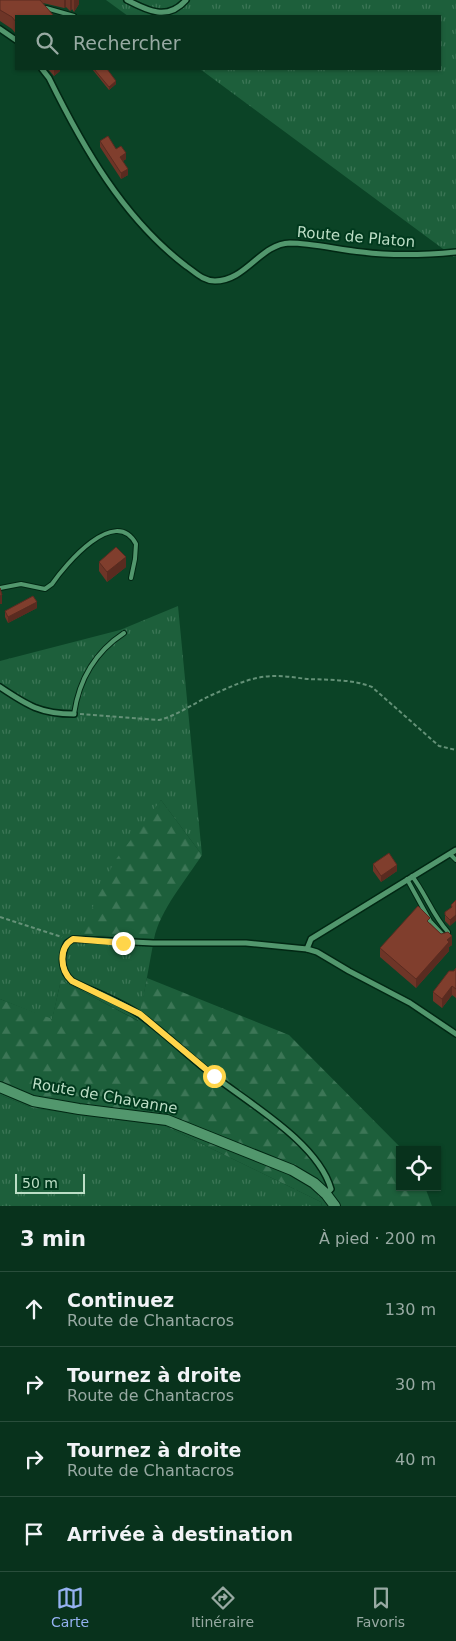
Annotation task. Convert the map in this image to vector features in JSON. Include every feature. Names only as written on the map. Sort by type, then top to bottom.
[{"type":"main road","name":"Route de Chavanne","points":[[0,1087],[33,1101],[167,1120],[292,1170],[314,1183],[335,1206]]},
{"type":"street","points":[[127,0],[163,15],[180,7],[186,0]]},
{"type":"street","points":[[0,29],[15,39]]},
{"type":"street","name":"Route de Platon","points":[[43,70],[49,78],[83,144],[122,200],[141,224],[161,244],[208,281],[234,278],[273,248],[290,243],[392,255],[427,255],[456,252]]},
{"type":"street","points":[[0,687],[37,709],[46,712],[74,714]]},
{"type":"street","points":[[307,949],[311,939],[456,850]]},
{"type":"street","points":[[326,1194],[331,1189],[328,1180],[302,1145],[254,1105],[214,1076],[140,1014],[72,981],[66,976],[62,960],[67,943],[73,939],[153,943],[238,943],[307,949],[317,952],[349,971],[410,1002],[456,1034]]},
{"type":"lane","points":[[46,8],[70,15]]},
{"type":"lane","points":[[0,588],[21,584],[45,589],[97,537],[115,532],[128,534],[136,544],[131,578]]},
{"type":"lane","points":[[74,714],[81,683],[87,672],[105,648],[124,633]]},
{"type":"lane","points":[[450,854],[456,860]]},
{"type":"lane","points":[[410,878],[419,886],[438,922],[448,932]]},
{"type":"lane","points":[[410,878],[430,921],[446,938]]},
{"type":"path","points":[[74,714],[158,720],[170,718],[208,696],[259,677],[275,676],[344,681],[372,687],[439,746],[456,750]]},
{"type":"path","points":[[0,917],[62,937],[67,943]]},
{"type":"green space","points":[[106,0],[456,0],[456,256],[454,257],[201,70],[441,70],[441,15],[127,15]]},
{"type":"green space","points":[[178,606],[202,855],[161,800],[80,934],[154,939],[139,1021],[61,980],[52,1020],[0,999],[0,661],[120,630]]},
{"type":"green space","points":[[161,800],[202,855],[168,906],[157,928],[154,939],[80,934],[114,862]]},
{"type":"green space","points":[[147,978],[289,1035],[399,1146],[396,1146],[396,1191],[426,1191],[432,1206],[322,1206],[321,1202],[165,1126],[32,1108],[0,1095],[0,999],[52,1019],[61,980],[138,1021]]},
{"type":"green space","points":[[0,1095],[32,1108],[165,1126],[321,1202],[322,1206],[0,1206]]},
{"type":"building","points":[[0,0],[40,0],[53,15],[15,15],[15,21],[0,10]]},
{"type":"building","points":[[95,70],[108,70],[116,81],[109,87]]},
{"type":"building","points":[[108,136],[116,149],[121,146],[126,153],[120,157],[128,169],[121,173],[100,141]]},
{"type":"building","points":[[116,547],[126,557],[107,572],[99,562]]},
{"type":"building","points":[[33,596],[37,602],[8,617],[5,611]]},
{"type":"building","points":[[389,853],[397,865],[381,876],[373,864]]},
{"type":"building","points":[[456,900],[456,915],[450,920],[445,915],[445,912],[452,907],[451,905]]},
{"type":"building","points":[[418,906],[430,918],[427,921],[441,934],[448,932],[452,936],[447,940],[449,942],[416,979],[380,948]]},
{"type":"building","points":[[456,968],[456,989],[452,986],[442,999],[433,992],[449,971],[454,971]]},
{"type":"route","points":[[123,943],[73,939],[67,943],[62,960],[66,976],[72,981],[140,1014],[214,1076]]}]
